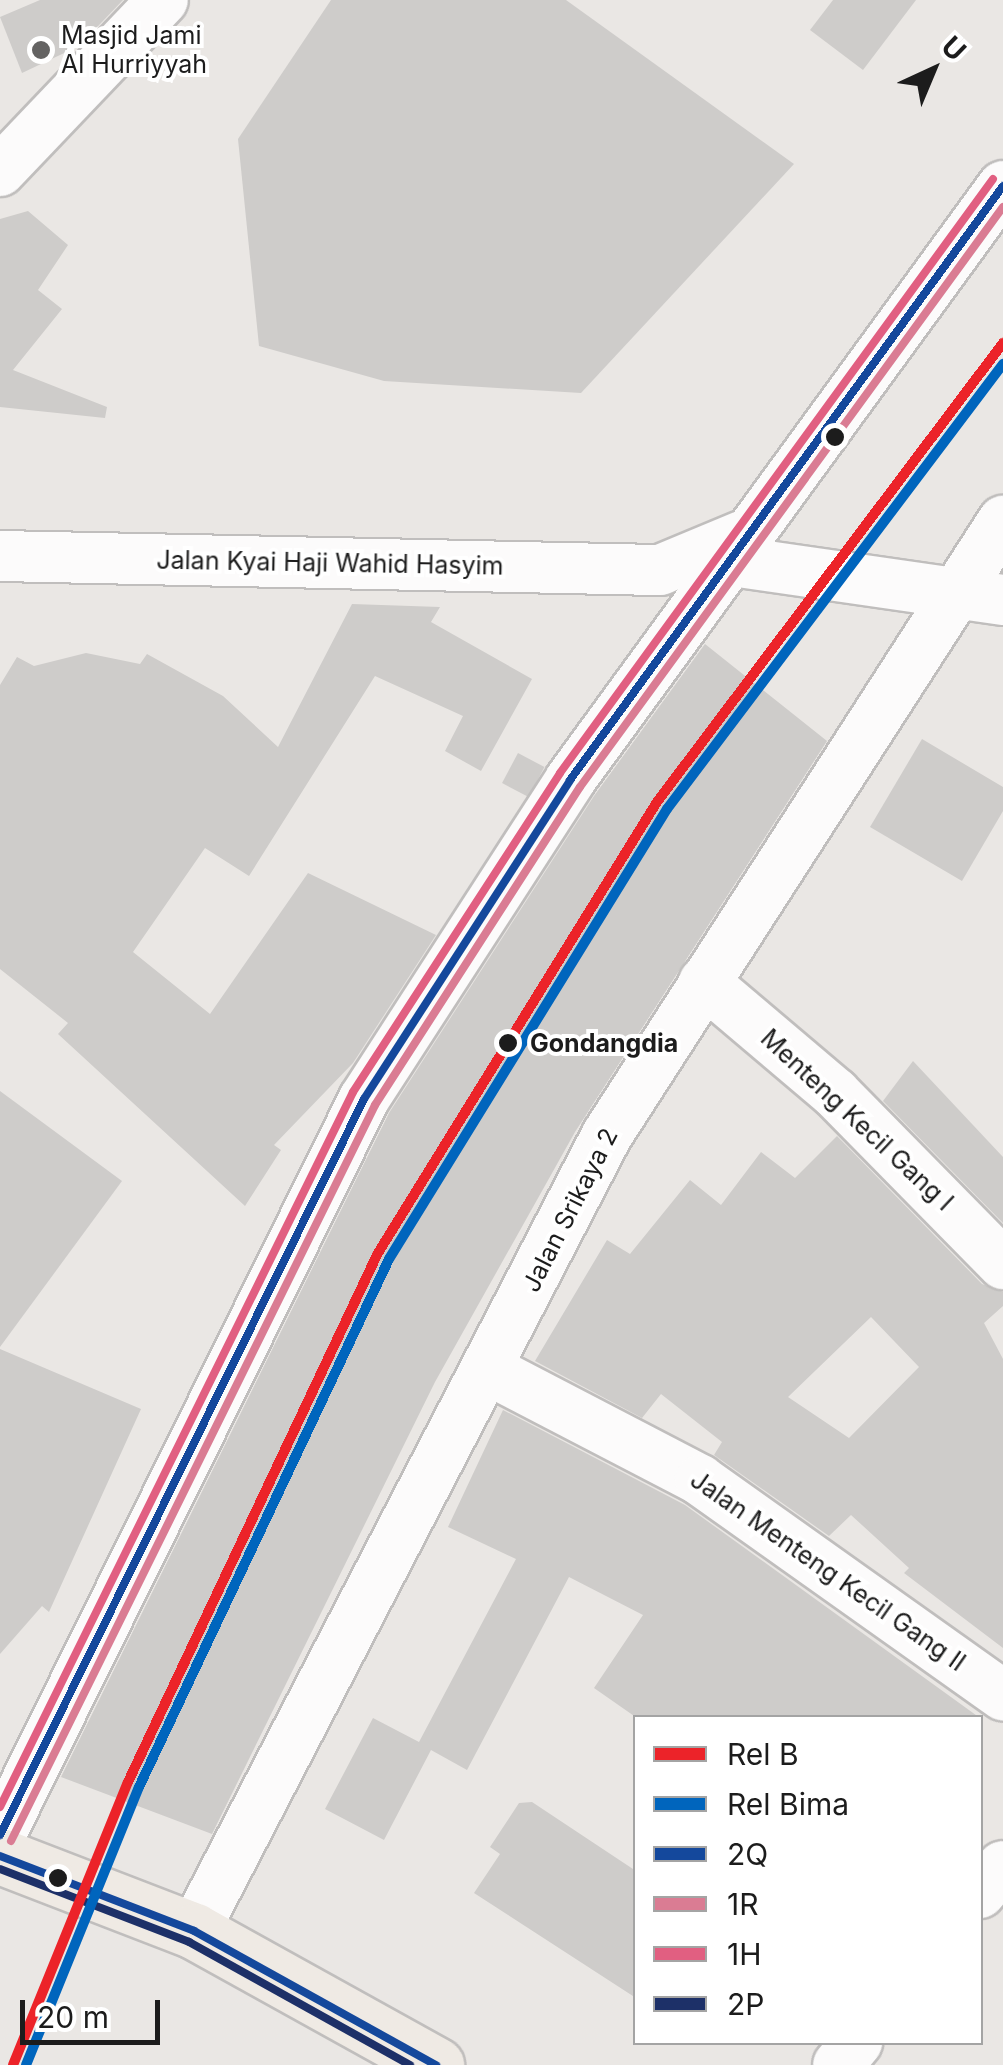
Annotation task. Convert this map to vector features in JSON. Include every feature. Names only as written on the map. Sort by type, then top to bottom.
[{"type":"main road","points":[[0,1856],[194,1931],[436,2065]]},
{"type":"street","points":[[8,146],[164,0]]},
{"type":"street","points":[[0,1835],[364,1099],[570,780],[684,626],[735,548],[1003,186]]},
{"type":"street","name":"Jalan Srikaya 2","points":[[194,1931],[490,1370],[606,1135],[704,982],[980,599],[1003,521]]},
{"type":"street","points":[[660,570],[735,548],[980,599]]},
{"type":"street","name":"Jalan Kyai Haji Wahid Hasyim","points":[[0,556],[660,570]]},
{"type":"street","points":[[660,570],[682,590],[684,626]]},
{"type":"street","name":"Menteng Kecil Gang I","points":[[704,982],[836,1092],[1003,1264]]},
{"type":"street","name":"Jalan Menteng Kecil Gang II","points":[[490,1370],[700,1480],[1003,1695]]},
{"type":"street","points":[[983,1889],[1003,1866]]},
{"type":"street","points":[[838,2065],[855,2045]]},
{"type":"building","name":"Masjid Jami Al Hurriyyah","points":[[40,0],[123,0],[79,46],[22,73],[0,17]]},
{"type":"building","points":[[331,0],[566,0],[794,164],[581,393],[384,381],[259,346],[238,139]]},
{"type":"building","points":[[833,0],[916,0],[863,70],[810,30]]},
{"type":"building","points":[[28,211],[68,245],[38,290],[62,309],[13,370],[107,407],[105,418],[0,407],[0,219]]},
{"type":"building","points":[[352,604],[440,607],[431,622],[532,679],[481,771],[445,751],[463,716],[375,676],[249,876],[205,848],[133,952],[210,1014],[308,873],[436,935],[353,1063],[274,1145],[281,1150],[245,1206],[58,1034],[68,1023],[0,969],[0,685],[17,657],[34,666],[86,653],[140,664],[147,654],[223,696],[278,747]]},
{"type":"building","points":[[705,644],[827,741],[575,1132],[435,1382],[212,1834],[61,1777],[389,1113],[594,796]]},
{"type":"building","points":[[922,739],[1003,787],[1003,811],[962,881],[870,827]]},
{"type":"building","points":[[518,753],[544,767],[529,797],[502,783]]},
{"type":"building","points":[[913,1061],[1003,1157],[1003,1223],[883,1101]]},
{"type":"building","points":[[0,1091],[122,1181],[0,1347]]},
{"type":"building","points":[[837,1136],[982,1284],[1003,1292],[1003,1306],[984,1323],[1003,1359],[1003,1648],[904,1573],[909,1568],[851,1515],[829,1536],[714,1455],[722,1442],[661,1394],[642,1418],[535,1361],[607,1240],[630,1254],[690,1180],[721,1205],[761,1152],[795,1178]],"holes":[[[871,1317],[919,1367],[849,1438],[788,1397]]]},
{"type":"building","points":[[0,1349],[141,1409],[49,1612],[42,1606],[0,1654]]},
{"type":"building","points":[[503,1410],[685,1505],[976,1715],[633,1715],[594,1688],[643,1615],[569,1577],[467,1770],[431,1750],[384,1840],[325,1809],[373,1718],[419,1742],[516,1559],[448,1527]]},
{"type":"building","points":[[532,1802],[633,1869],[633,1996],[474,1893],[500,1854],[490,1847],[519,1803]]},
{"type":"rail line","name":"B","points":[[13,2065],[128,1782],[378,1253],[657,802],[1003,343]]},
{"type":"rail line","name":"Bima","points":[[26,2065],[139,1787],[389,1259],[667,809],[1003,364]]},
{"type":"transit line","name":"1H","points":[[0,1807],[353,1092],[560,773],[993,179]]},
{"type":"transit line","name":"2Q","points":[[0,1835],[364,1099],[570,780],[1003,186]]},
{"type":"transit line","name":"1R","points":[[11,1841],[375,1105],[580,787],[1003,207]]},
{"type":"transit line","name":"2Q","points":[[0,1856],[194,1931],[436,2065]]},
{"type":"transit line","name":"2P","points":[[0,1869],[189,1942],[410,2065]]},
{"type":"place","name":"Masjid Jami Al Hurriyyah","points":[[41,50]]},
{"type":"place","name":"Gondangdia","points":[[508,1043]]}]
